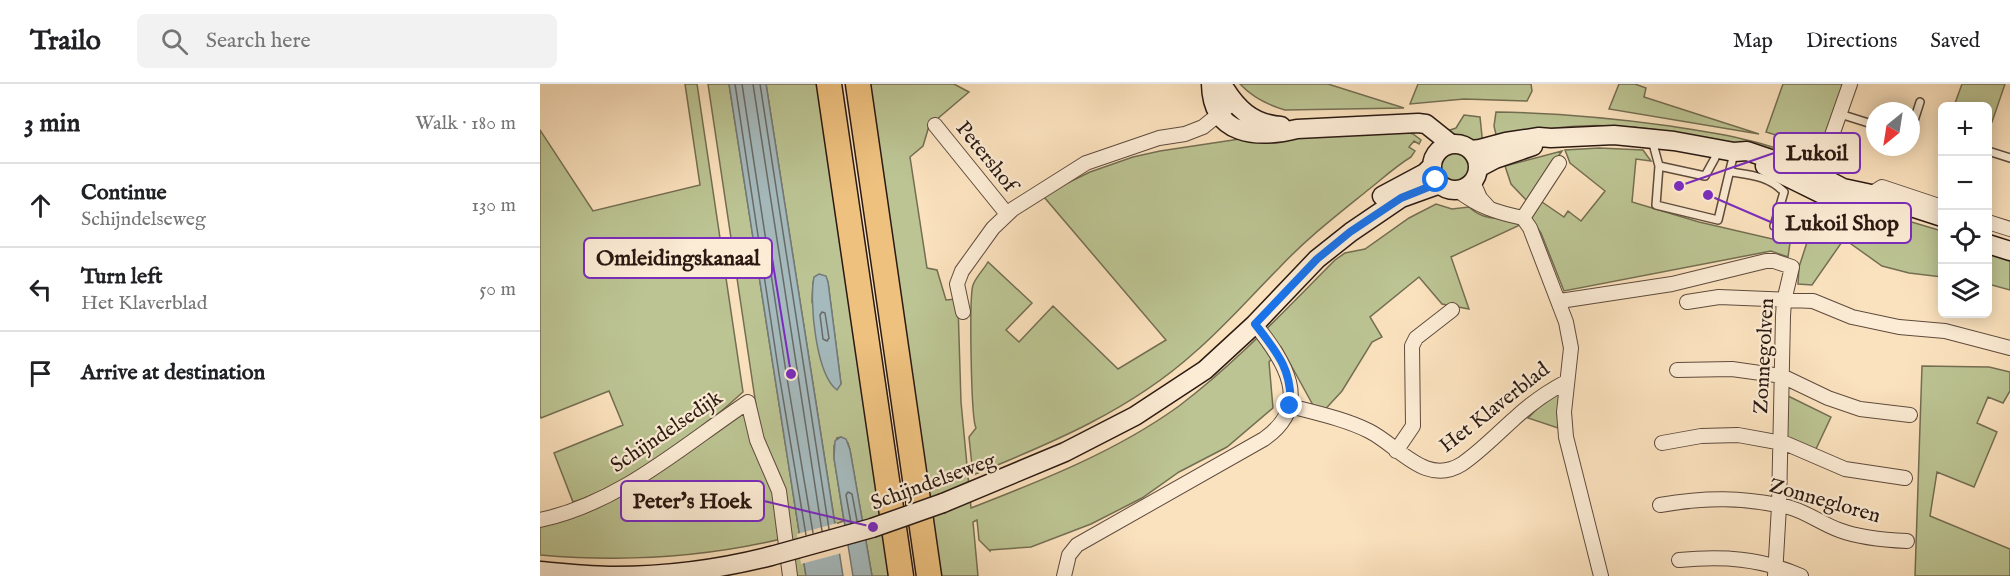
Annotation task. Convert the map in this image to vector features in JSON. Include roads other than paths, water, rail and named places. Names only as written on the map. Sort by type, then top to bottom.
[{"type":"highway","points":[[829,84],[901,576]]},
{"type":"highway","points":[[858,84],[929,576]]},
{"type":"main road","points":[[1211,84],[1211,100],[1219,116],[1236,128],[1247,132],[1282,132],[1297,129],[1403,123],[1426,124],[1451,144]]},
{"type":"main road","points":[[1222,84],[1242,111],[1261,122],[1297,129]]},
{"type":"main road","points":[[1403,123],[1418,131],[1426,139],[1433,160],[1434,176],[1462,181],[1477,158],[1462,144],[1451,144],[1442,148],[1433,160]]},
{"type":"main road","name":"Schijndelseweg","points":[[1471,150],[1491,147],[1506,141],[1539,137],[1614,135],[1651,137],[1725,150],[1747,151],[1766,156],[1818,175],[1843,188],[1871,194],[1938,216]]},
{"type":"main road","name":"Schijndelseweg","points":[[540,571],[614,576],[666,574],[746,562],[830,540],[943,503],[1065,452],[1135,416],[1205,370],[1255,324],[1317,259],[1350,232],[1401,198],[1431,186],[1462,181],[1500,157],[1544,144],[1551,138]]},
{"type":"main road","name":"Schijndelseweg","points":[[1725,150],[1832,199],[1885,210],[1938,227]]},
{"type":"main road","name":"Schijndelseweg","points":[[1180,386],[1246,316],[1260,305],[1331,234],[1374,201],[1425,172],[1433,160]]},
{"type":"main road","points":[[1792,180],[1801,178],[1812,182],[1818,175]]},
{"type":"main road","points":[[1992,233],[2010,240]]},
{"type":"main road","points":[[1992,244],[2010,251]]},
{"type":"main road","points":[[1255,324],[1253,318],[1260,305]]},
{"type":"street","points":[[1818,175],[1850,84]]},
{"type":"street","points":[[963,312],[957,284],[962,271],[982,241],[1007,214],[1086,162],[1159,138],[1185,134],[1203,127],[1234,102]]},
{"type":"street","name":"Petershof","points":[[935,124],[1007,214]]},
{"type":"street","points":[[1462,181],[1473,202],[1493,212],[1523,218],[1559,163]]},
{"type":"street","name":"Schijndelseweg","points":[[1871,194],[1882,187],[1938,206]]},
{"type":"street","name":"Het Klaverblad","points":[[1290,406],[1365,429],[1411,461],[1426,469],[1439,470],[1460,465],[1547,392],[1566,382],[1571,348],[1566,322],[1560,301],[1530,228],[1523,218]]},
{"type":"street","points":[[1992,223],[2010,229]]},
{"type":"street","name":"Zonnegolven","points":[[1560,301],[1672,284],[1766,261],[1792,267],[1784,301],[1779,506],[1775,570]]},
{"type":"street","points":[[1687,302],[1719,297],[1813,301],[1852,317],[1899,327],[1945,332],[2010,348]]},
{"type":"street","name":"Het Klaverblad","points":[[1396,451],[1413,426],[1412,346],[1416,338],[1452,310]]},
{"type":"street","points":[[1064,576],[1069,555],[1077,545],[1264,439],[1285,419],[1290,406],[1289,378],[1286,368],[1255,324]]},
{"type":"street","points":[[1677,370],[1732,369],[1782,376],[1828,399],[1860,409],[1910,415]]},
{"type":"street","points":[[1566,382],[1566,438],[1601,576]]},
{"type":"street","name":"Schijndelsedijk","points":[[540,520],[579,508],[635,481],[748,402],[757,440],[779,491],[790,576]]},
{"type":"street","points":[[1662,443],[1701,436],[1738,435],[1780,442],[1845,469],[1905,478]]},
{"type":"street","name":"Zonnegloren","points":[[1660,505],[1695,499],[1742,499],[1790,507],[1840,530],[1886,540],[1907,541]]},
{"type":"street","points":[[1679,560],[1740,559],[1801,576]]},
{"type":"lane","points":[[1840,114],[1866,122]]},
{"type":"lane","points":[[1651,137],[1659,166],[1656,205],[1718,220],[1731,172],[1725,150],[1715,158],[1705,176],[1659,166]]},
{"type":"lane","points":[[1992,152],[2010,159]]},
{"type":"lane","points":[[1731,172],[1756,176],[1775,183],[1784,192],[1774,226]]},
{"type":"water","points":[[729,84],[766,84],[843,576],[806,576]]},
{"type":"water","points":[[819,274],[826,276],[828,282],[841,384],[837,390],[824,369],[816,337],[813,288],[814,277]]},
{"type":"water","points":[[841,437],[846,439],[850,450],[872,576],[853,576],[834,458],[835,441]]},
{"type":"place","name":"Lukoil","points":[[1679,186]]},
{"type":"place","name":"Lukoil Shop","points":[[1708,195]]},
{"type":"place","name":"Omleidingskanaal","points":[[791,374]]},
{"type":"place","name":"Peter's Hoek","points":[[873,527]]}]
